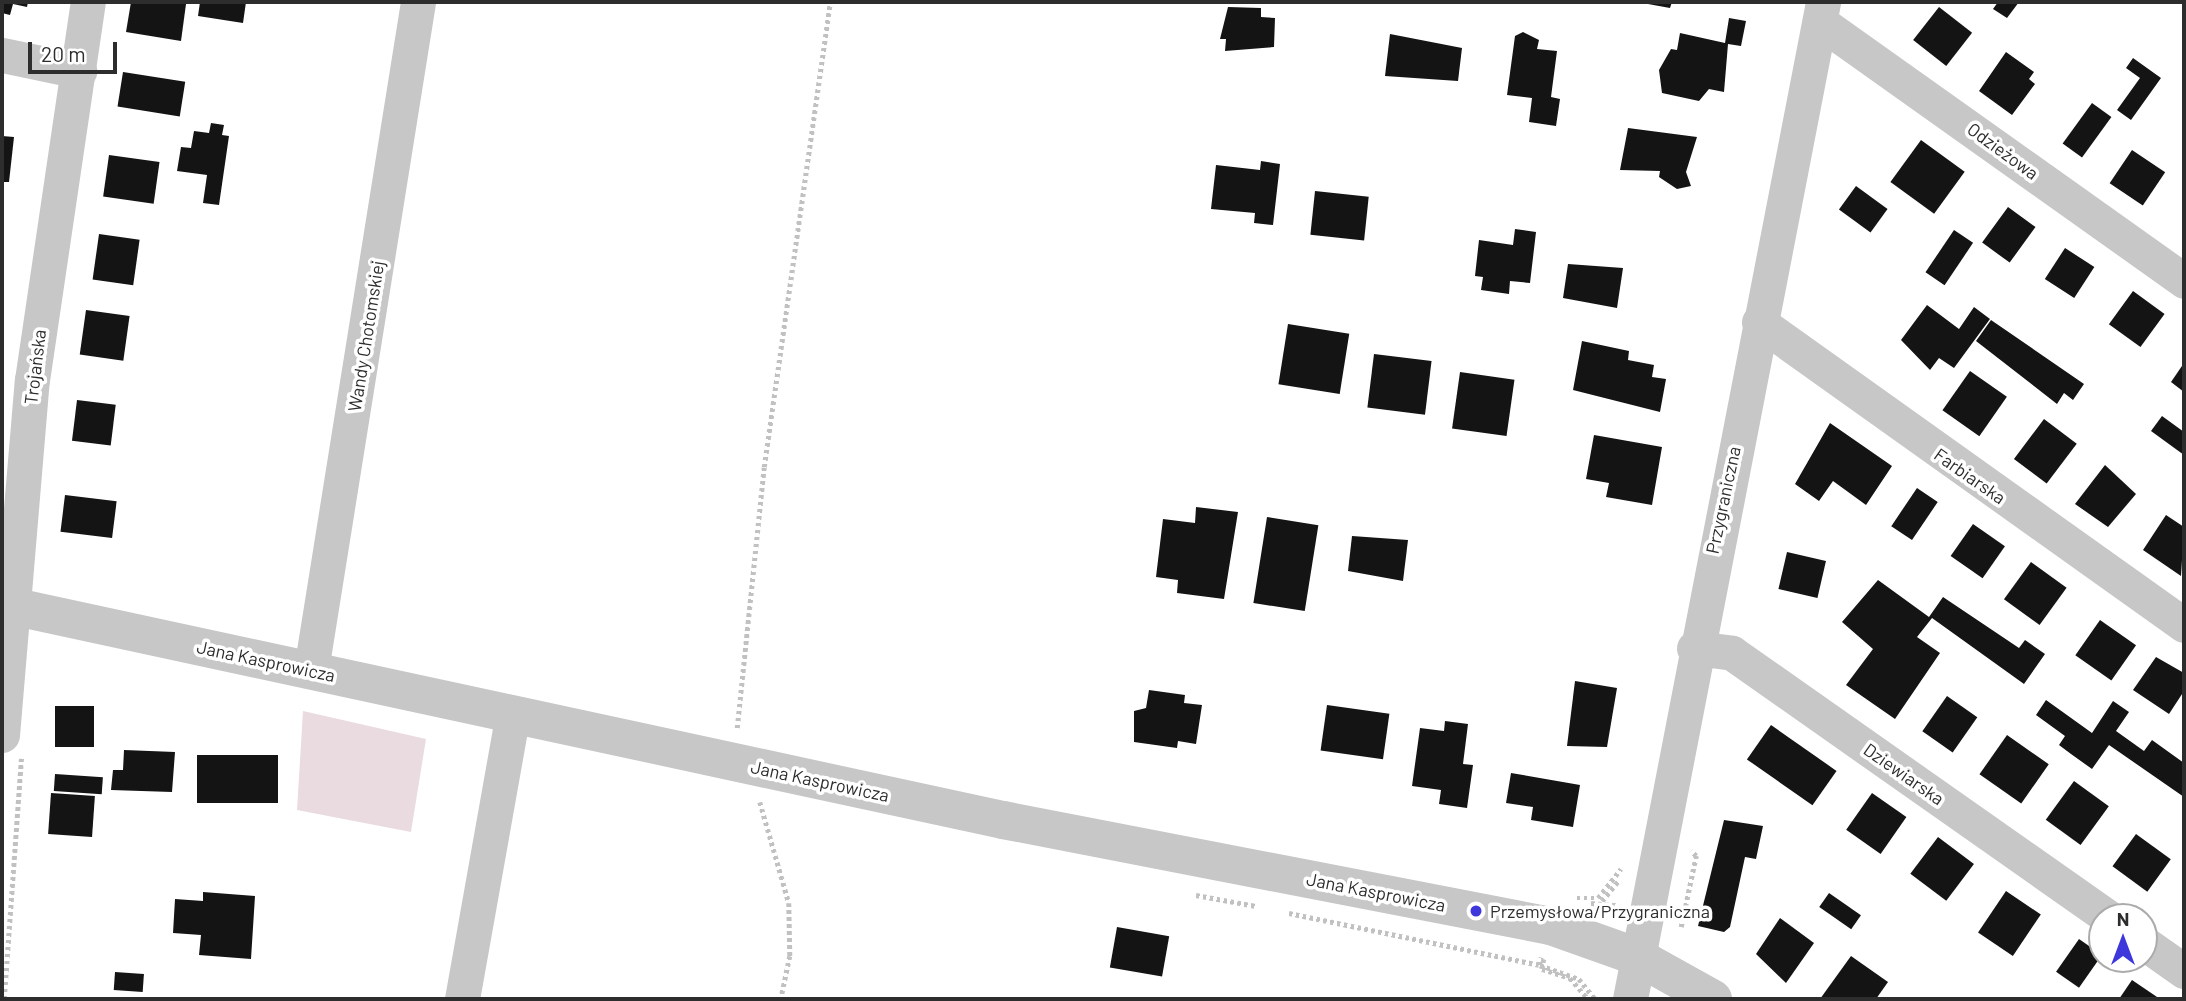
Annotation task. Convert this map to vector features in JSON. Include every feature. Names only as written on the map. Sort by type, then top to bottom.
[{"type":"street","name":"Trojańska","points":[[12,743],[6,605],[32,380],[88,2]]},
{"type":"street","name":"Wandy Chotomskiej","points":[[311,670],[418,2]]},
{"type":"street","name":"Odzieżowa","points":[[1821,12],[2184,281]]},
{"type":"street","name":"Przygraniczna","points":[[1630,999],[1694,648],[1821,12]]},
{"type":"street","points":[[2,55],[79,71]]},
{"type":"street","name":"Farbiarska","points":[[1759,322],[1792,351],[2184,625]]},
{"type":"street","name":"Jana Kasprowicza","points":[[6,605],[1135,848],[1551,926],[1638,957],[1713,999]]},
{"type":"street","name":"Dziewiarska","points":[[1694,648],[1732,653],[2088,903]]},
{"type":"street","points":[[462,999],[513,714]]},
{"type":"street","points":[[2158,953],[2184,971]]},
{"type":"path","points":[[737,736],[736,694],[764,467],[830,2]]},
{"type":"path","points":[[4,999],[12,743]]},
{"type":"path","points":[[759,799],[789,903],[790,956],[781,999]]},
{"type":"path","points":[[1681,927],[1696,856],[1683,842]]},
{"type":"path","points":[[1539,965],[1579,979],[1595,999]]},
{"type":"shaded area","points":[[303,711],[426,739],[411,832],[297,810]]},
{"type":"building","points":[[2,2],[28,2],[27,7],[13,4],[10,15],[2,13]]},
{"type":"building","points":[[131,2],[186,4],[181,41],[126,32]]},
{"type":"building","points":[[200,2],[246,2],[243,23],[198,16]]},
{"type":"building","points":[[1637,2],[1672,2],[1670,8]]},
{"type":"building","points":[[1998,2],[2019,2],[2007,18],[1993,9]]},
{"type":"building","points":[[1228,7],[1261,8],[1261,17],[1275,18],[1274,47],[1225,51],[1226,39],[1220,39]]},
{"type":"building","points":[[1939,7],[1972,33],[1946,66],[1913,40]]},
{"type":"building","points":[[1729,18],[1746,21],[1741,46],[1728,44],[1724,92],[1709,89],[1699,101],[1662,93],[1659,70],[1671,49],[1677,50],[1680,33],[1725,43]]},
{"type":"building","points":[[1523,32],[1539,40],[1537,49],[1557,51],[1551,97],[1560,99],[1556,126],[1529,122],[1532,98],[1507,95],[1515,36]]},
{"type":"building","points":[[1390,34],[1462,48],[1458,81],[1385,76]]},
{"type":"building","points":[[2006,52],[2034,72],[2029,79],[2035,84],[2012,115],[1979,91]]},
{"type":"building","points":[[2133,58],[2161,78],[2131,120],[2117,110],[2140,78],[2126,68]]},
{"type":"building","points":[[123,72],[185,82],[180,116],[118,107]]},
{"type":"building","points":[[2092,103],[2111,117],[2082,158],[2063,143]]},
{"type":"building","points":[[211,123],[224,125],[222,135],[229,136],[219,205],[203,203],[207,175],[177,171],[181,147],[191,148],[194,131],[209,133]]},
{"type":"building","points":[[1628,128],[1697,137],[1686,172],[1691,186],[1677,189],[1659,177],[1660,171],[1620,170]]},
{"type":"building","points":[[2,136],[14,137],[9,182],[2,182]]},
{"type":"building","points":[[1921,140],[1965,172],[1934,214],[1890,182]]},
{"type":"building","points":[[2132,150],[2165,172],[2143,206],[2110,183]]},
{"type":"building","points":[[109,155],[160,162],[154,204],[103,197]]},
{"type":"building","points":[[1261,161],[1280,164],[1273,225],[1254,223],[1255,213],[1211,209],[1216,165],[1260,170]]},
{"type":"building","points":[[1856,186],[1888,209],[1871,232],[1839,209]]},
{"type":"building","points":[[1315,191],[1369,197],[1364,240],[1310,235]]},
{"type":"building","points":[[2008,207],[2036,227],[2010,263],[1982,243]]},
{"type":"building","points":[[1515,229],[1536,232],[1530,283],[1510,281],[1509,294],[1481,290],[1483,277],[1475,276],[1479,240],[1513,245]]},
{"type":"building","points":[[1954,230],[1973,243],[1945,285],[1925,272]]},
{"type":"building","points":[[99,234],[140,240],[133,285],[93,280]]},
{"type":"building","points":[[2065,248],[2094,267],[2074,298],[2045,279]]},
{"type":"building","points":[[1568,264],[1623,268],[1617,308],[1563,298]]},
{"type":"building","points":[[2133,291],[2165,314],[2140,347],[2109,324]]},
{"type":"building","points":[[1927,305],[1959,329],[1974,307],[1990,319],[1954,368],[1939,358],[1930,370],[1901,340]]},
{"type":"building","points":[[86,310],[130,316],[123,361],[80,355]]},
{"type":"building","points":[[1991,320],[2084,384],[2073,400],[2064,393],[2057,404],[1976,341]]},
{"type":"building","points":[[1288,324],[1349,334],[1340,394],[1278,384]]},
{"type":"building","points":[[1582,341],[1629,351],[1628,360],[1654,365],[1652,377],[1666,379],[1660,412],[1573,390]]},
{"type":"building","points":[[1374,354],[1432,361],[1425,415],[1367,408]]},
{"type":"building","points":[[2184,363],[2184,392],[2171,382]]},
{"type":"building","points":[[1970,371],[2007,397],[1979,436],[1942,410]]},
{"type":"building","points":[[1460,372],[1514,380],[1507,436],[1452,428]]},
{"type":"building","points":[[77,400],[116,405],[111,445],[72,441]]},
{"type":"building","points":[[2162,416],[2184,432],[2184,455],[2151,431]]},
{"type":"building","points":[[2044,419],[2077,444],[2047,484],[2014,459]]},
{"type":"building","points":[[1830,423],[1892,466],[1866,505],[1833,481],[1819,501],[1795,484]]},
{"type":"building","points":[[1594,435],[1662,447],[1652,505],[1606,497],[1609,483],[1586,479]]},
{"type":"building","points":[[2105,465],[2136,494],[2108,527],[2075,504]]},
{"type":"building","points":[[1917,488],[1938,502],[1912,540],[1891,526]]},
{"type":"building","points":[[65,495],[117,501],[112,538],[60,532]]},
{"type":"building","points":[[1196,507],[1238,512],[1224,599],[1177,593],[1178,580],[1156,577],[1163,519],[1195,523]]},
{"type":"building","points":[[2166,515],[2184,527],[2181,576],[2143,550]]},
{"type":"building","points":[[1267,517],[1318,525],[1305,611],[1253,603]]},
{"type":"building","points":[[1973,524],[2005,546],[1983,578],[1951,556]]},
{"type":"building","points":[[1352,536],[1408,540],[1403,581],[1348,571]]},
{"type":"building","points":[[1787,552],[1826,561],[1817,598],[1778,589]]},
{"type":"building","points":[[2031,562],[2067,588],[2040,625],[2004,599]]},
{"type":"building","points":[[1878,580],[1929,617],[1943,597],[2019,648],[2025,640],[2045,654],[2024,684],[1932,618],[1917,637],[1940,653],[1895,719],[1846,685],[1873,649],[1842,622]]},
{"type":"building","points":[[2100,620],[2136,645],[2111,680],[2075,655]]},
{"type":"building","points":[[2156,657],[2184,673],[2184,691],[2169,714],[2133,690]]},
{"type":"building","points":[[1575,681],[1617,688],[1607,747],[1567,746]]},
{"type":"building","points":[[1149,690],[1185,695],[1184,703],[1202,705],[1196,744],[1178,741],[1177,748],[1134,742],[1134,711],[1146,708]]},
{"type":"building","points":[[1947,696],[1977,717],[1953,752],[1922,731]]},
{"type":"building","points":[[2046,700],[2092,733],[2113,701],[2129,712],[2116,731],[2144,751],[2152,740],[2184,763],[2184,797],[2109,745],[2092,769],[2059,745],[2065,736],[2036,715]]},
{"type":"building","points":[[1327,705],[1389,714],[1383,759],[1321,751]]},
{"type":"building","points":[[55,706],[94,706],[94,747],[55,747]]},
{"type":"building","points":[[1445,721],[1468,724],[1463,764],[1473,765],[1467,808],[1439,804],[1441,790],[1412,786],[1420,728],[1444,731]]},
{"type":"building","points":[[1771,725],[1837,771],[1812,805],[1747,759]]},
{"type":"building","points":[[2007,735],[2049,764],[2021,804],[1979,774]]},
{"type":"building","points":[[124,750],[175,752],[172,792],[111,790],[113,770],[123,770]]},
{"type":"building","points":[[197,755],[278,755],[278,803],[197,803]]},
{"type":"building","points":[[1511,773],[1580,785],[1573,827],[1531,820],[1533,807],[1506,803]]},
{"type":"building","points":[[55,774],[103,777],[102,794],[54,791]]},
{"type":"building","points":[[2074,781],[2109,806],[2081,845],[2046,820]]},
{"type":"building","points":[[51,793],[95,796],[92,837],[48,834]]},
{"type":"building","points":[[1872,793],[1906,817],[1881,854],[1846,830]]},
{"type":"building","points":[[1724,820],[1763,826],[1756,859],[1745,857],[1730,927],[1724,932],[1698,926]]},
{"type":"building","points":[[2136,834],[2171,859],[2147,892],[2112,866]]},
{"type":"building","points":[[1938,837],[1974,864],[1946,901],[1910,874]]},
{"type":"building","points":[[2006,891],[2041,914],[2013,956],[1978,932]]},
{"type":"building","points":[[203,892],[255,896],[251,959],[199,955],[201,935],[173,933],[175,899],[203,901]]},
{"type":"building","points":[[1829,893],[1861,915],[1851,929],[1819,907]]},
{"type":"building","points":[[1780,918],[1814,943],[1786,983],[1756,954]]},
{"type":"building","points":[[1117,927],[1169,936],[1162,977],[1110,967]]},
{"type":"building","points":[[2079,939],[2088,945],[2089,973],[2079,988],[2056,972]]},
{"type":"building","points":[[1851,956],[1888,982],[1876,999],[1820,999]]},
{"type":"building","points":[[115,972],[144,974],[143,992],[114,990]]},
{"type":"building","points":[[2132,980],[2160,999],[2119,999]]},
{"type":"place","name":"Przemysłowa/Przygraniczna","points":[[1476,911]]}]
